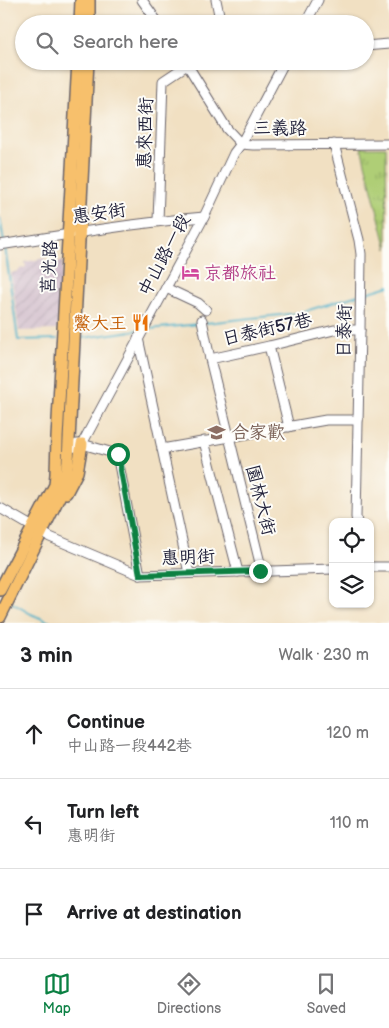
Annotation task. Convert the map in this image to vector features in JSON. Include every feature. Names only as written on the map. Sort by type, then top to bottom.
[{"type":"main road","points":[[80,15],[81,0]]},
{"type":"main road","points":[[89,0],[89,15]]},
{"type":"main road","name":"莒光路","points":[[68,461],[78,70]]},
{"type":"main road","name":"莒光路","points":[[56,474],[57,438],[87,70]]},
{"type":"main road","points":[[54,508],[64,498],[77,472],[82,444]]},
{"type":"main road","name":"中山路一段","points":[[1,589],[54,508],[64,487],[68,461]]},
{"type":"main road","name":"中山路一段","points":[[2,613],[38,530],[55,485],[56,474]]},
{"type":"street","points":[[142,0],[153,15]]},
{"type":"street","points":[[216,0],[219,15]]},
{"type":"street","points":[[310,15],[318,0]]},
{"type":"street","points":[[374,45],[389,44]]},
{"type":"street","name":"惠來西街","points":[[158,221],[163,81],[177,70]]},
{"type":"street","name":"三義路","points":[[193,70],[227,129],[241,144],[389,144]]},
{"type":"street","name":"中山路一段","points":[[56,474],[82,444],[204,217],[234,153],[241,144],[280,70]]},
{"type":"street","name":"日泰街","points":[[334,144],[361,254],[356,518]]},
{"type":"street","name":"惠安街","points":[[0,245],[74,232],[204,217]]},
{"type":"street","points":[[166,288],[198,303],[206,310]]},
{"type":"street","name":"園林大街","points":[[202,320],[260,564],[260,571]]},
{"type":"street","name":"日泰街57巷","points":[[210,359],[334,330],[360,330]]},
{"type":"street","points":[[138,338],[189,574]]},
{"type":"street","points":[[269,346],[289,427]]},
{"type":"street","points":[[162,448],[326,420],[358,420]]},
{"type":"street","points":[[204,441],[238,572]]},
{"type":"street","points":[[68,444],[82,444],[118,454],[140,575]]},
{"type":"street","name":"惠明街","points":[[0,508],[50,537],[140,575],[329,569]]},
{"type":"street","points":[[374,567],[389,567]]},
{"type":"shaded area","points":[[45,258],[46,263],[63,261],[57,330],[19,331],[11,273],[26,267],[25,262]]},
{"type":"green space","points":[[361,147],[386,147],[387,249]]},
{"type":"waterway","points":[[0,218],[4,242]]},
{"type":"waterway","points":[[5,247],[18,340],[57,339]]},
{"type":"waterway","points":[[363,294],[389,286]]},
{"type":"waterway","points":[[206,323],[299,313],[358,295]]},
{"type":"waterway","points":[[149,329],[199,324]]},
{"type":"waterway","points":[[79,338],[139,330]]},
{"type":"waterway","points":[[12,603],[52,623]]},
{"type":"place","name":"京都旅社","points":[[190,273]]},
{"type":"place","name":"鱉大王","points":[[141,323]]},
{"type":"place","name":"合家歡","points":[[217,432]]},
{"type":"route","points":[[118,454],[140,575],[260,571]]}]
